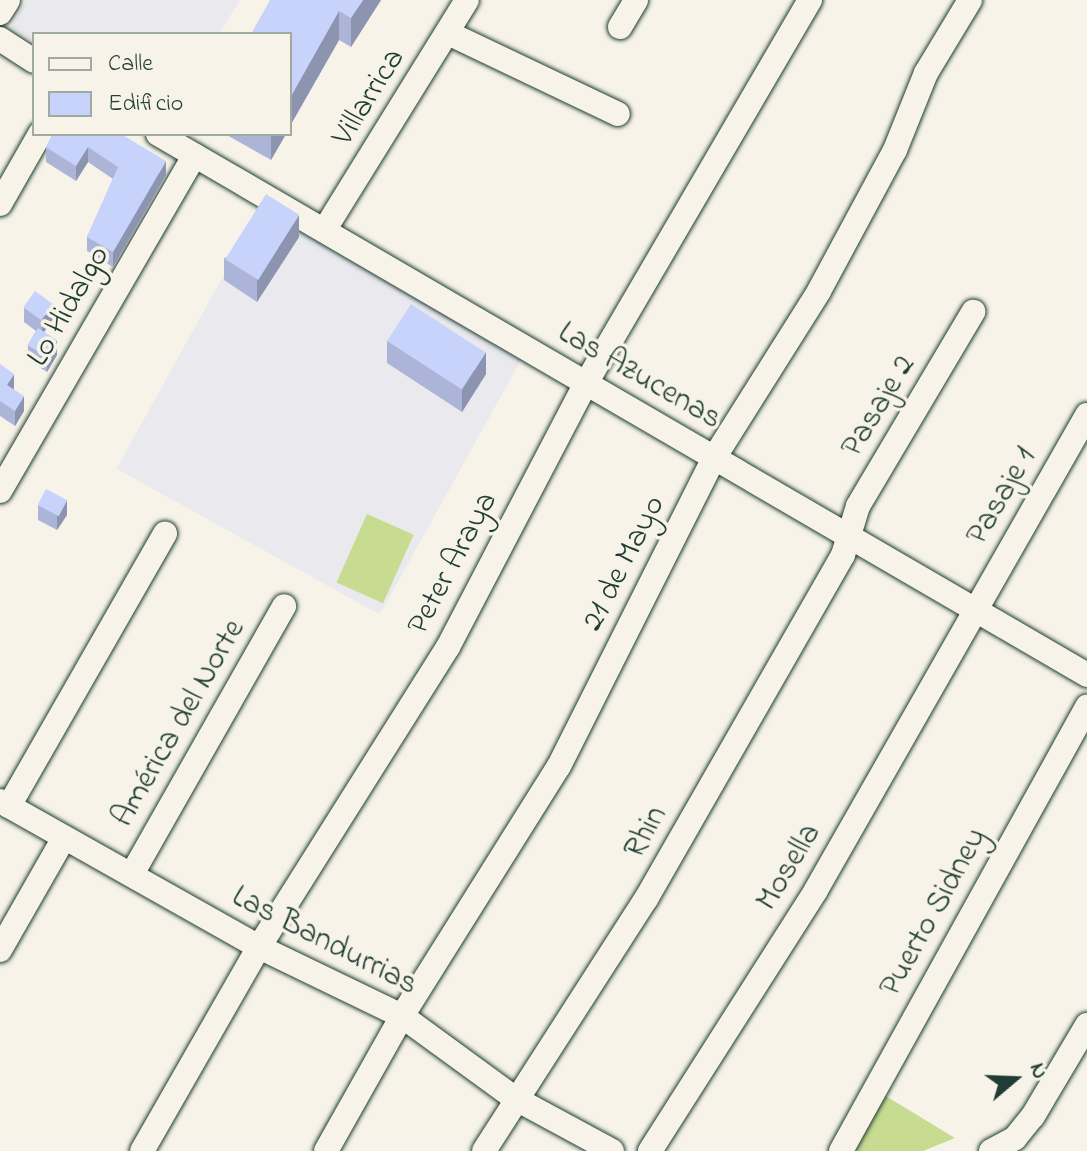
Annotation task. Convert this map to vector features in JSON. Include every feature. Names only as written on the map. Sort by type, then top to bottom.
[{"type":"street","points":[[0,13],[8,0]]},
{"type":"street","name":"Villarrica","points":[[325,229],[467,0]]},
{"type":"street","points":[[620,27],[636,0]]},
{"type":"street","name":"Peter Araya","points":[[142,1151],[259,947],[448,647],[585,385],[810,0]]},
{"type":"street","name":"21 de Mayo","points":[[326,1151],[402,1016],[559,766],[714,458],[819,291],[895,150],[926,73],[970,0]]},
{"type":"street","points":[[448,33],[618,114]]},
{"type":"street","points":[[0,39],[32,60]]},
{"type":"street","points":[[0,204],[39,136]]},
{"type":"street","name":"Las Azucenas","points":[[162,136],[1087,675]]},
{"type":"street","name":"Lo Hidalgo","points":[[0,491],[195,155]]},
{"type":"street","name":"Pasaje 2","points":[[850,538],[858,506],[973,312]]},
{"type":"street","name":"Pasaje 1","points":[[974,611],[1087,415]]},
{"type":"street","points":[[4,804],[165,534]]},
{"type":"street","name":"Rhin","points":[[484,1151],[646,899],[850,538]]},
{"type":"street","name":"América del Norte","points":[[132,874],[284,606]]},
{"type":"street","name":"Mosella","points":[[650,1151],[816,890],[974,611]]},
{"type":"street","name":"Puerto Sidney","points":[[841,1151],[1087,707]]},
{"type":"street","name":"Las Bandurrias","points":[[4,804],[259,947],[402,1016],[516,1099],[612,1151]]},
{"type":"street","points":[[0,950],[64,838]]},
{"type":"street","points":[[991,1151],[1015,1138],[1033,1116],[1087,1025]]},
{"type":"shaded area","points":[[26,0],[240,0],[220,32],[32,32],[32,41],[11,27]]},
{"type":"shaded area","points":[[261,208],[524,354],[380,615],[117,469]]},
{"type":"green space","points":[[367,514],[414,535],[383,603],[336,583]]},
{"type":"green space","points":[[884,1095],[955,1138],[923,1151],[856,1151]]},
{"type":"building","points":[[270,0],[363,0],[351,18],[339,11],[292,94],[292,32],[252,32]]},
{"type":"building","points":[[52,136],[124,136],[166,161],[113,252],[87,237],[118,167],[88,147],[76,166],[46,147]]},
{"type":"building","points":[[266,194],[299,215],[258,280],[225,259]]},
{"type":"building","points":[[35,291],[53,304],[41,320],[23,307]]},
{"type":"building","points":[[411,304],[486,352],[462,389],[387,341]]},
{"type":"building","points":[[38,328],[57,340],[46,357],[27,345]]},
{"type":"building","points":[[0,364],[14,374],[7,385],[24,396],[15,411],[0,401]]},
{"type":"building","points":[[46,489],[67,500],[59,516],[38,505]]}]
